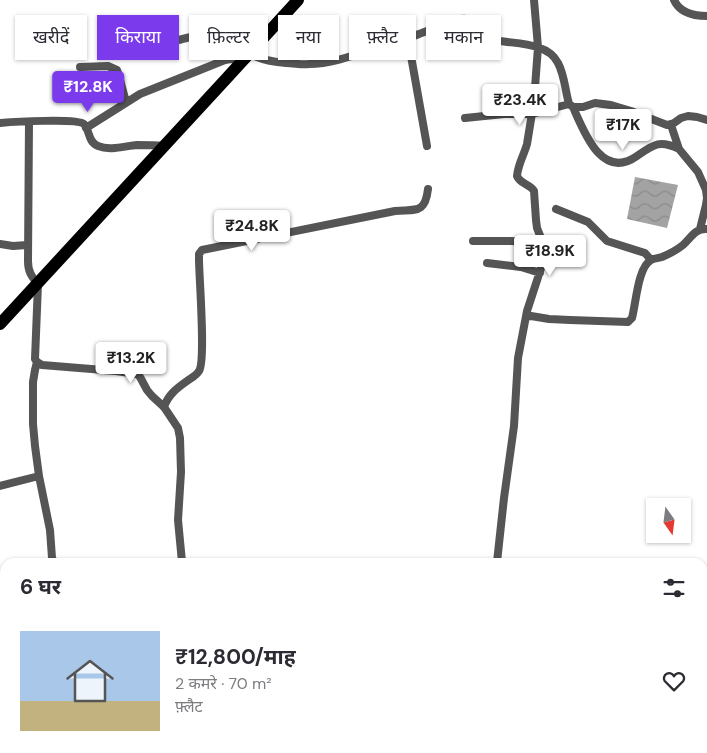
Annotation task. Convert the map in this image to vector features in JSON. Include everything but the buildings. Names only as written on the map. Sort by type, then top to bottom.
[{"type":"main road","points":[[268,34],[298,0]]},
{"type":"main road","points":[[0,324],[243,60]]},
{"type":"street","points":[[497,558],[514,426],[518,358],[531,297],[540,273],[545,251],[535,212],[534,191],[517,176],[519,164],[527,144],[534,101],[538,47],[534,0]]},
{"type":"street","points":[[674,0],[682,11],[695,16],[707,16]]},
{"type":"street","points":[[416,36],[467,18],[496,40],[538,47],[556,59],[571,106],[582,129],[591,144],[608,161],[618,164],[659,144],[672,146],[679,150],[698,172],[706,190],[704,229],[694,233],[676,250],[652,260],[644,268],[632,318],[628,322],[526,317]]},
{"type":"street","points":[[179,40],[189,38]]},
{"type":"street","points":[[266,60],[310,64],[349,56]]},
{"type":"street","points":[[86,128],[140,94],[225,60]]},
{"type":"street","points":[[412,60],[427,146]]},
{"type":"street","points":[[80,67],[108,66],[117,70],[126,102]]},
{"type":"street","points":[[465,118],[504,114],[532,114],[571,106],[578,108],[594,104],[611,105],[667,125],[673,132],[679,150]]},
{"type":"street","points":[[673,132],[681,118],[697,116],[707,120]]},
{"type":"street","points":[[29,122],[28,269],[38,284],[35,355],[37,362],[33,382],[33,424],[39,476],[48,519],[52,558]]},
{"type":"street","points":[[0,123],[79,122],[84,124],[94,144],[98,146],[106,148],[142,145],[164,146]]},
{"type":"street","points":[[164,407],[170,395],[196,375],[201,367],[202,335],[199,254],[202,250],[394,211],[421,208],[427,198],[428,189]]},
{"type":"street","points":[[556,209],[588,222],[607,241],[645,253],[652,260]]},
{"type":"street","points":[[473,241],[543,243]]},
{"type":"street","points":[[0,244],[13,246],[27,244]]},
{"type":"street","points":[[487,263],[521,267],[540,273]]},
{"type":"street","points":[[37,362],[42,365],[137,374],[147,390],[164,407],[178,428],[180,438],[181,472],[178,520],[182,558]]},
{"type":"street","points":[[0,486],[39,476]]},
{"type":"water","points":[[635,177],[678,185],[667,228],[627,219]]}]
